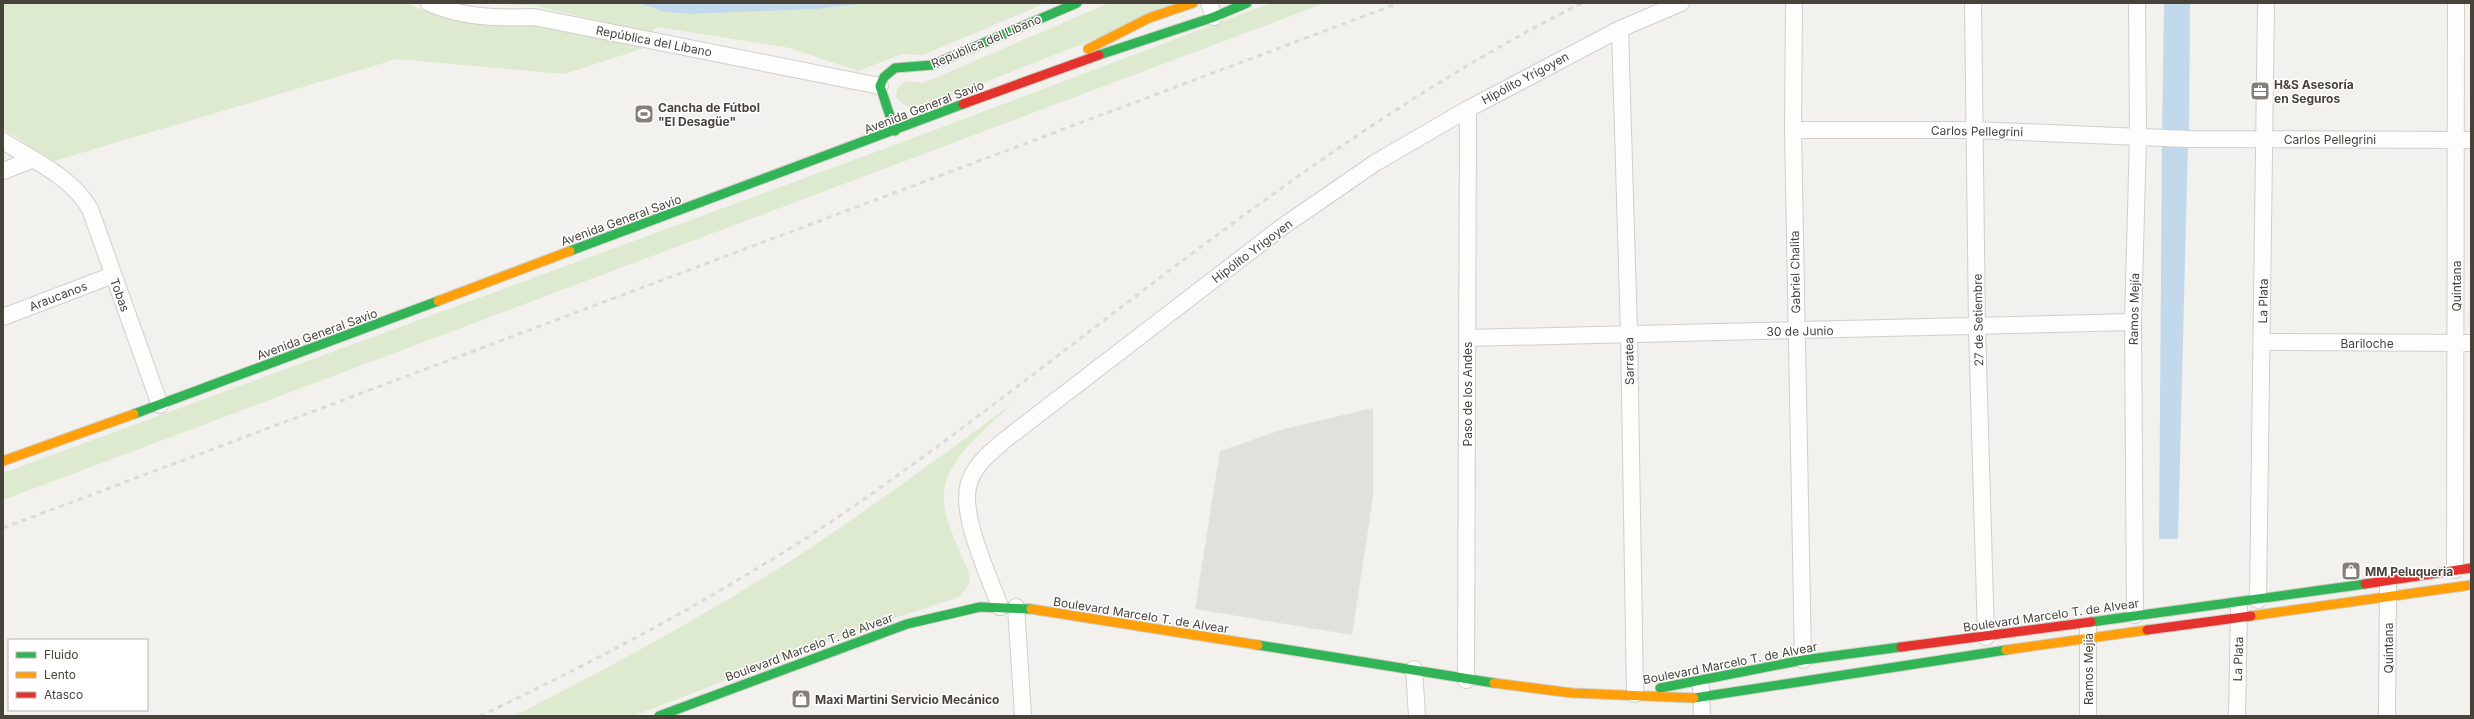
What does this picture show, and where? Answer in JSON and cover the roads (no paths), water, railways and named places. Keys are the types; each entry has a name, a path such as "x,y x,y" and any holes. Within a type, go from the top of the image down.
{"main road":[{"name":"República del Líbano","path":"880,86 887,72 894,68 900,66 920,68 932,65 1077,3"},
{"path":"1032,78 1131,26 1193,3"},
{"name":"Avenida General Savio","path":"3,461 160,405 895,131 1211,10 1247,3"},
{"path":"880,86 895,131"},
{"name":"Boulevard Marcelo T. de Alvear","path":"1635,694 1701,679 1803,660 1986,637 2088,621 2258,600 2388,579 2471,568"},
{"name":"Boulevard Marcelo T. de Alvear","path":"659,716 907,624 954,612 1000,606 1016,607 1414,669 1466,680 1572,693 1635,694 1702,698 2088,637 2240,618 2471,585"}],"street":[{"name":"República del Líbano","path":"429,3 467,15 491,18 534,17 880,86"},
{"name":"Hipólito Yrigoyen","path":"1000,606 975,537 967,505 969,483 975,470 986,456 1006,439 1288,223 1375,163 1468,109 1620,29 1681,3"},
{"name":"Gabriel Chalita","path":"1794,3 1793,130 1803,660"},
{"name":"27 de Setiembre","path":"1973,3 1976,130 1977,327 1986,637"},
{"name":"Ramos Mejía","path":"2135,615 2134,322 2138,137 2137,3"},
{"name":"La Plata","path":"2258,600 2263,342 2266,3"},
{"name":"Quintana","path":"2455,570 2463,343 2463,140 2456,3"},
{"name":"Sarratea","path":"1620,29 1629,333 1635,694"},
{"name":"Paso de los Andes","path":"1466,680 1468,109"},
{"name":"Carlos Pellegrini","path":"1793,130 1976,130 2188,139 2463,140"},
{"name":"Tobas","path":"3,141 74,188 90,209 160,405"},
{"path":"3,171 32,160"},
{"name":"Araucanos","path":"3,317 113,275"},
{"name":"30 de Junio","path":"1467,338 1629,333 1977,327 2134,322"},
{"name":"Bariloche","path":"2263,342 2463,343"},
{"name":"Quintana","path":"2388,579 2388,716"},
{"name":"La Plata","path":"2237,716 2240,618 2239,602"},
{"path":"1016,607 1023,716"},
{"name":"Ramos Mejía","path":"2088,621 2088,716"},
{"path":"1414,669 1417,716"},
{"path":"1701,679 1702,716"}],"water":[{"path":"639,3 867,3 817,9 690,14 664,12"},
{"path":"2164,3 2190,3 2189,134 2162,134"},
{"path":"2162,143 2188,143 2178,539 2159,539"}],"railway":[{"path":"3,528 1399,3"},
{"path":"480,716 637,637 740,579 790,548 887,483 1141,292 1311,167 1399,108 1489,53 1582,3"}],"place":[{"name":"H&S Asesoría en Seguros","path":"2260,91"},
{"name":"Cancha de Fútbol \"El Desagüe\"","path":"644,114"},
{"name":"MM Peluqueria","path":"2351,571"},
{"name":"Maxi Martini Servicio Mecánico","path":"801,699"}]}
